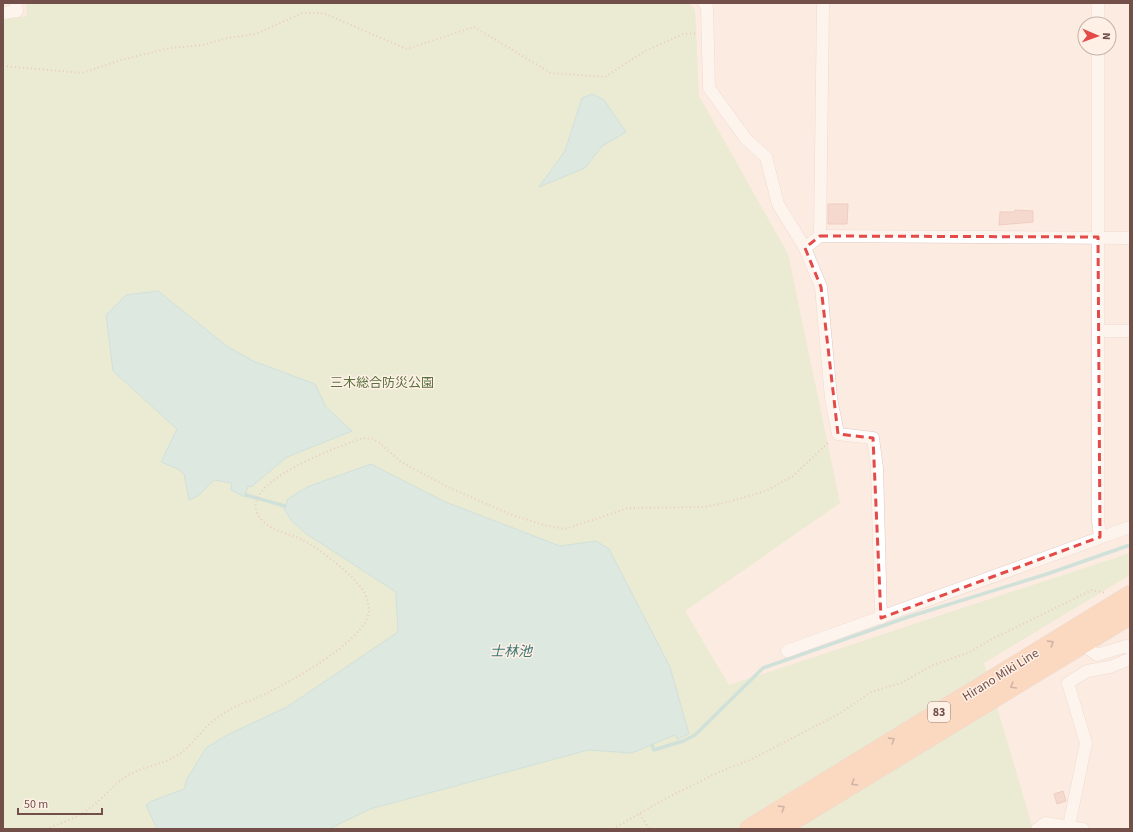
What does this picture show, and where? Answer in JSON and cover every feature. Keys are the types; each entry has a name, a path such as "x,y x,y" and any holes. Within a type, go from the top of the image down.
{"main road":[{"name":"Hirano Miki Line","path":"749,829 1130,595"},
{"name":"Hirano Miki Line","path":"779,829 1130,615"}],"street":[{"path":"3,13 17,11 16,3"},
{"path":"704,3 707,7 709,88 746,139 766,157 778,204 805,248 821,287 831,398 838,434 873,438 877,468 881,618"},
{"path":"820,236 823,3"},
{"path":"1098,3 1098,16"},
{"path":"1098,56 1098,520 1100,537"},
{"path":"805,248 820,236 1130,238"},
{"path":"1098,331 1130,331"},
{"path":"786,651 1130,527"},
{"path":"1082,644 1097,655 1126,646 1130,649"},
{"path":"1069,826 1086,743 1068,683 1087,671 1110,667 1130,660"},
{"path":"1037,829 1045,823 1083,829"}],"path":[{"path":"3,66 82,73 121,60 170,48 203,45 227,38 256,34 302,13 323,13 407,49 474,27 551,73 606,77 645,51 683,34 708,32"},
{"path":"46,829 86,811 116,784 130,774 180,754 208,724 218,717 282,685 320,662 340,648 364,625 369,611 366,597 362,589 312,546 299,538 276,530 262,521 256,510 256,500 258,496 282,474 298,464 356,441 368,438 380,443 401,462 448,487 509,514 544,525 565,529 628,508 705,507 766,491 793,476 838,434"},
{"path":"613,829 668,797 719,772 750,760 839,714 871,692 901,683 933,665 970,652 990,640 1092,590 1107,594 1112,605"},
{"path":"640,814 649,829"}],"highlighted area":[{"path":"820,236 1098,237 1100,537 881,618 873,438 838,434 821,287 805,248"}],"green space":[{"name":"三木総合防災公園","path":"26,3 689,3 695,10 699,96 788,254 840,503 685,611 729,685 1130,553 1130,575 984,663 1033,829 3,829 3,19 27,16"}],"water":[{"path":"592,94 604,100 626,132 602,146 585,168 539,187 565,151 582,98"},
{"path":"158,291 228,347 253,361 315,384 326,407 352,431 287,457 251,487 248,486 245,497 231,490 232,483 214,480 198,496 189,500 184,474 178,469 161,462 177,429 113,371 106,315 126,295"},
{"name":"士林池","path":"371,464 443,501 560,546 596,541 609,549 670,667 689,734 677,739 675,735 632,753 588,750 370,809 329,829 157,829 146,805 152,801 184,789 187,779 206,748 227,735 287,707 398,632 396,592 305,533 291,520 284,509 288,499 307,487"}],"building":[{"path":"828,204 848,204 847,224 828,224"},
{"path":"1015,210 1033,211 1033,222 999,225 1000,212 1014,212"},
{"path":"1063,791 1066,801 1057,804 1054,794"}],"waterway":[{"path":"246,495 285,506"},
{"path":"652,745 654,750 683,741 695,735 763,668 908,617 1047,574 1130,545"}]}
